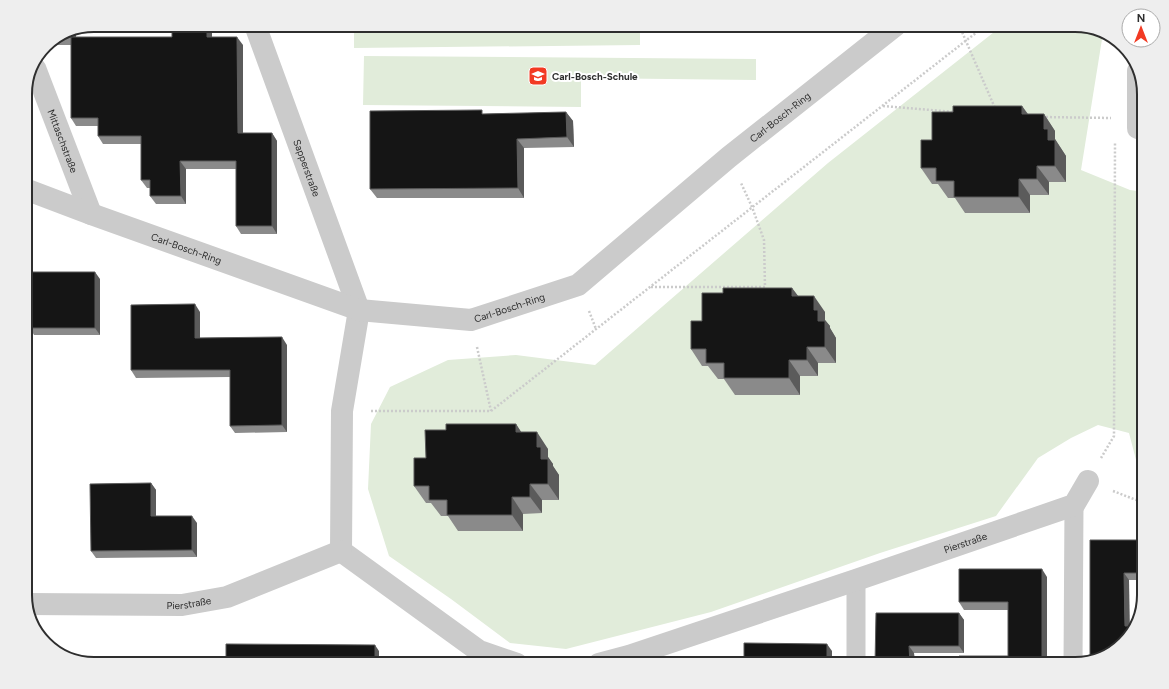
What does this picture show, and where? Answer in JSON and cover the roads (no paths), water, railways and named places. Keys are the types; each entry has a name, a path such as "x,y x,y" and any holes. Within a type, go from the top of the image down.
{"street":[{"name":"Sapperstraße","path":"258,32 359,310"},
{"name":"Carl-Bosch-Ring","path":"32,192 359,310 471,320 578,286 730,157 887,32"},
{"name":"Mittaschstraße","path":"36,72 91,214"},
{"path":"359,310 342,411 341,551 479,650 498,657"},
{"path":"1074,505 1088,481"},
{"name":"Pierstraße","path":"642,657 856,580 1074,505"},
{"name":"Pierstraße","path":"33,604 182,605 227,597 341,551"}],"lane":[{"path":"1073,657 1074,505"},
{"path":"856,580 856,657"}],"place":[{"name":"Carl-Bosch-Schule","path":"538,76"}]}
